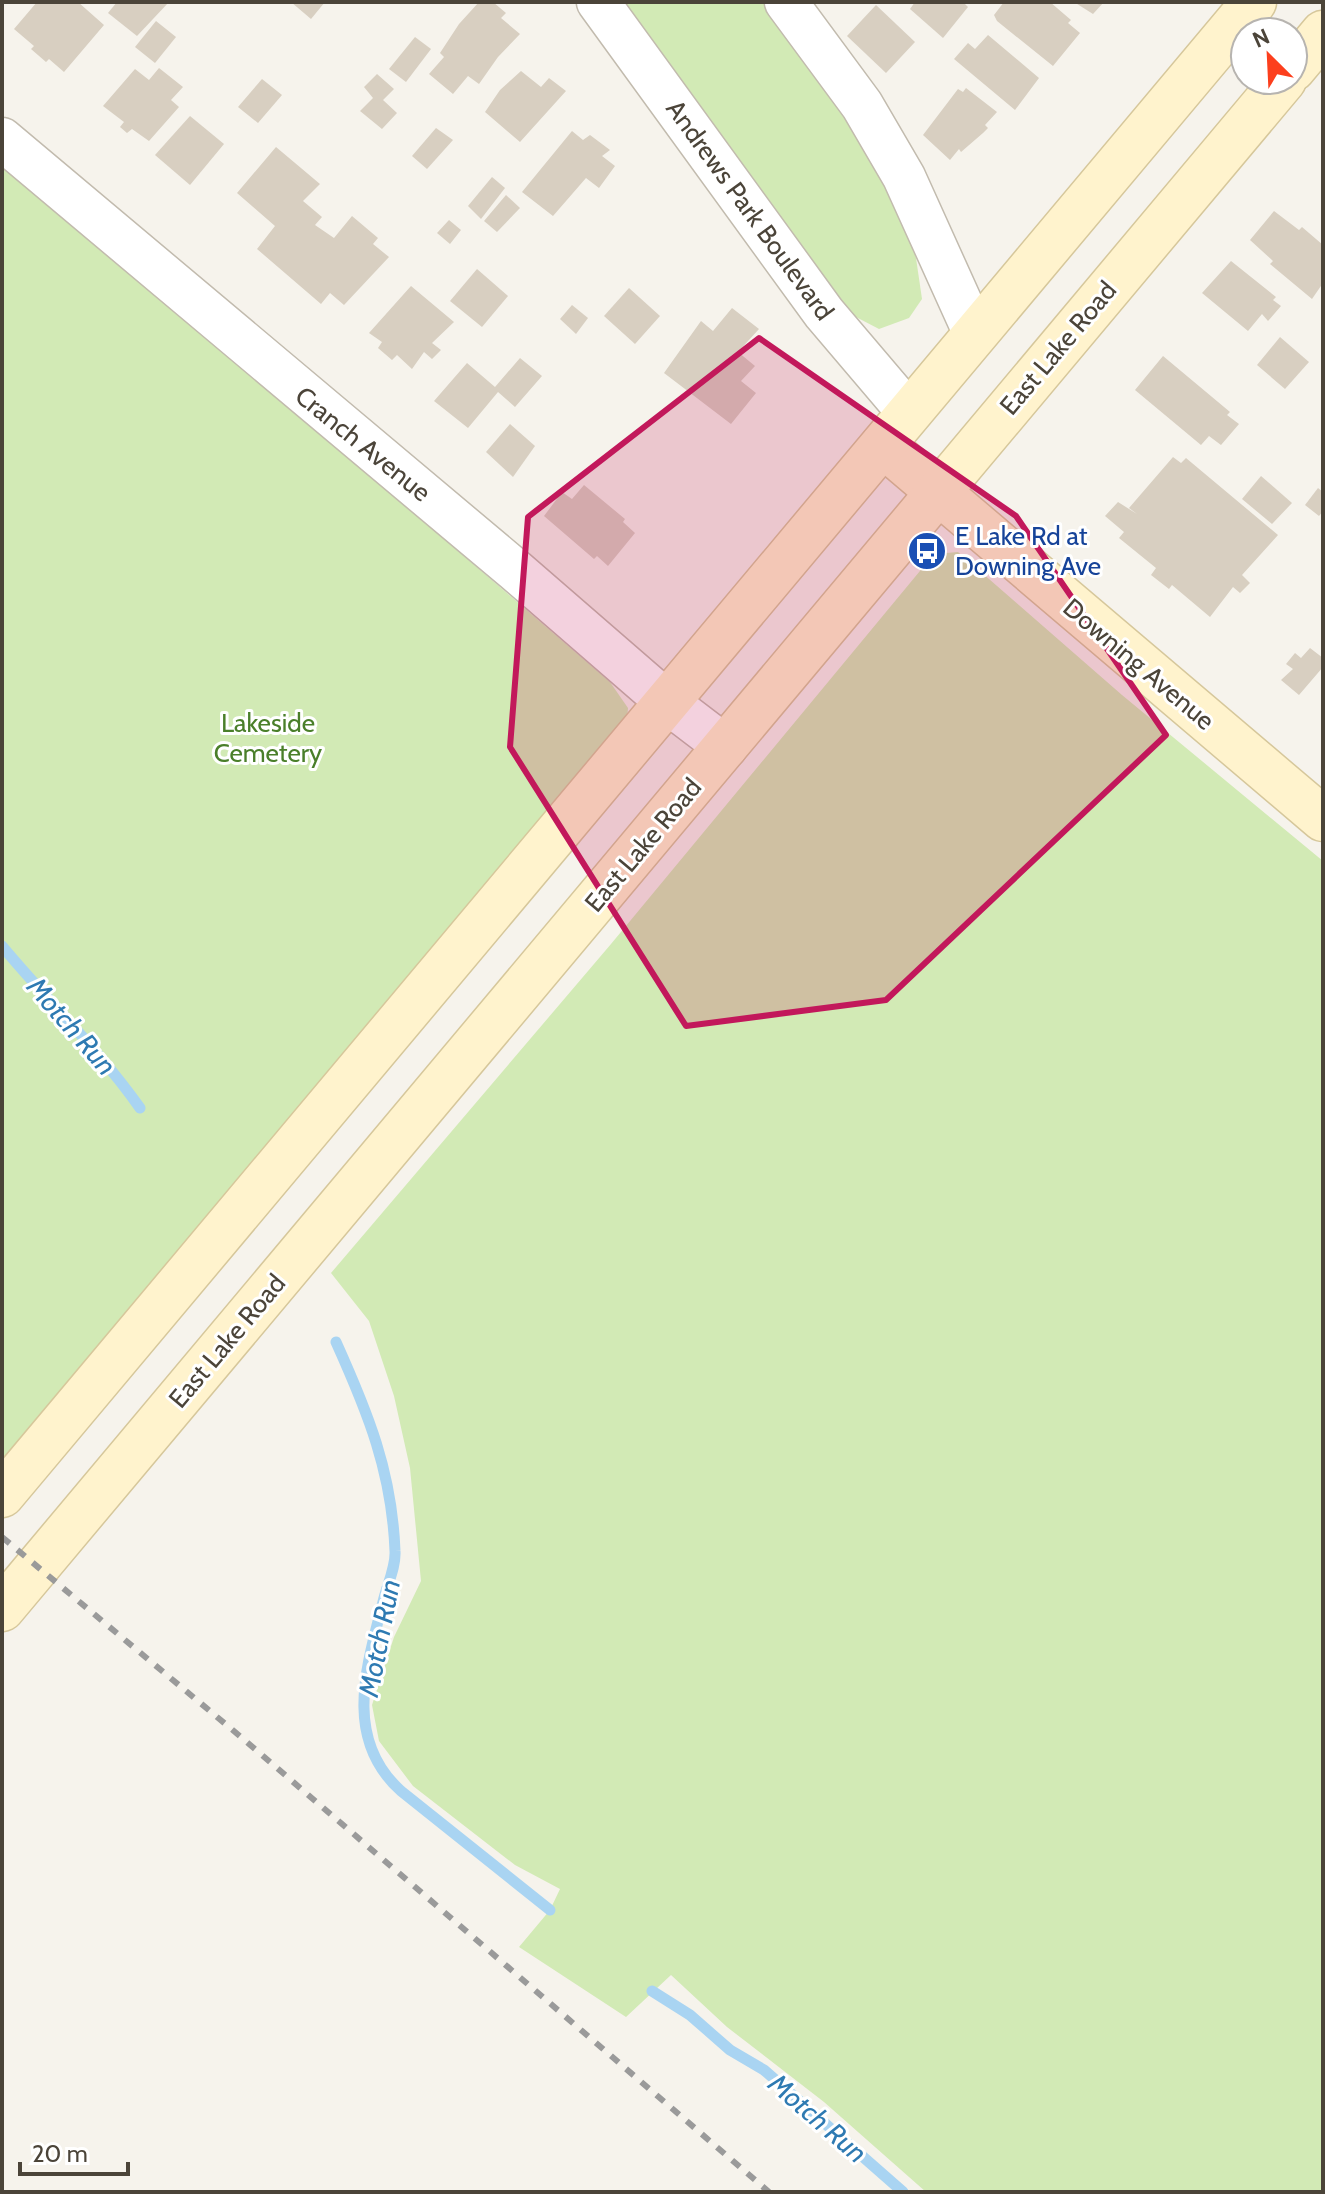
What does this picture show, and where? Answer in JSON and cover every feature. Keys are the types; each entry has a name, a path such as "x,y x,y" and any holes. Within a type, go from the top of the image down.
{"main road":[{"path":"2,1495 1254,2"},
{"path":"1309,50 1323,33"},
{"name":"East Lake Road","path":"2,1609 1271,96"},
{"name":"Downing Avenue","path":"896,429 937,492 1323,819"}],"street":[{"name":"Andrews Park Boulevard","path":"598,2 824,313 896,429"},
{"path":"786,2 862,105 904,177 975,334"},
{"name":"Cranch Avenue","path":"2,139 667,702 726,747"}],"highlighted area":[{"path":"759,338 1016,516 1166,735 886,1000 686,1026 510,747 528,517"}],"green space":[{"path":"618,2 770,2 892,174 916,258 922,299 909,318 879,329 856,317 827,287"},
{"name":"Lakeside Cemetery","path":"2,157 610,682 628,708 627,719 2,1464"},
{"path":"958,552 1122,695 1323,861 1323,2192 926,2192 824,2102 727,2027 671,1975 626,2017 519,1947 550,1910 560,1889 515,1865 413,1786 379,1741 372,1705 394,1637 421,1581 410,1468 394,1396 369,1321 331,1273 611,944 934,554"}],"building":[{"path":"37,2 78,2 104,25 64,72 49,59 46,62 31,49 34,46 14,29"},
{"path":"117,2 169,2 137,36 108,13"},
{"path":"291,2 325,2 311,19"},
{"path":"479,2 493,2 506,13 501,18 520,34 498,57 479,84 468,76 453,94 429,74 444,57 440,53 459,24"},
{"path":"915,2 963,2 968,7 943,38 910,9"},
{"path":"1004,2 1050,2 1071,20 1068,23 1080,33 1053,66 997,21 994,15"},
{"path":"1074,2 1104,2 1093,14"},
{"path":"876,5 915,42 886,73 847,36"},
{"path":"156,21 176,37 155,63 135,47"},
{"path":"988,35 1039,78 1015,110 954,59 968,43 975,49"},
{"path":"415,37 431,49 406,82 389,69"},
{"path":"159,68 183,87 171,100 179,107 149,141 132,129 127,133 120,127 124,122 103,106 135,69 149,80"},
{"path":"521,71 541,87 549,78 566,91 520,142 485,112 500,90"},
{"path":"377,74 394,89 383,100 397,113 382,129 360,111 373,98 364,87"},
{"path":"262,79 282,95 258,123 238,107"},
{"path":"966,88 997,112 985,125 988,128 961,152 959,149 950,160 923,135 958,89 963,92"},
{"path":"190,116 224,144 190,185 155,155"},
{"path":"436,128 453,140 427,169 412,156"},
{"path":"572,131 583,140 590,135 610,150 602,156 615,166 599,188 586,178 553,216 522,192"},
{"path":"276,147 320,184 303,201 322,217 315,225 334,238 352,216 378,238 373,244 389,257 344,305 330,293 321,304 257,249 275,226 237,193"},
{"path":"492,177 505,188 481,219 468,206"},
{"path":"506,195 520,208 497,232 484,221"},
{"path":"1274,211 1299,230 1302,227 1323,245 1323,283 1312,299 1270,264 1273,261 1250,240"},
{"path":"449,220 461,230 450,244 437,233"},
{"path":"1231,261 1276,297 1273,300 1281,306 1268,321 1262,314 1248,331 1202,293"},
{"path":"477,269 508,296 482,327 450,301"},
{"path":"411,286 454,322 432,343 441,350 432,359 424,352 412,369 397,355 392,360 378,348 382,342 369,333"},
{"path":"629,288 660,316 635,344 604,316"},
{"path":"572,305 588,318 576,334 560,319"},
{"path":"732,308 759,329 738,352 755,366 741,381 756,393 731,424 664,373 701,321 713,331"},
{"path":"1280,337 1309,362 1285,389 1257,365"},
{"path":"1163,356 1230,412 1227,415 1239,424 1221,445 1209,436 1201,445 1135,390"},
{"path":"520,358 542,376 515,407 498,392 468,428 434,401 467,363 495,387"},
{"path":"510,424 535,446 513,477 486,452"},
{"path":"1173,457 1181,463 1186,458 1278,535 1242,575 1250,583 1240,593 1233,587 1210,617 1172,585 1169,589 1151,575 1156,568 1119,538 1124,532 1105,516 1118,502 1137,514 1129,508"},
{"path":"1261,476 1292,503 1272,524 1242,499"},
{"path":"584,485 625,519 623,522 635,533 608,566 597,556 594,559 544,516 562,492 572,499"},
{"path":"1318,488 1323,492 1323,511 1319,516 1305,505"},
{"path":"1310,648 1323,658 1323,667 1299,695 1281,680 1293,669 1286,664 1295,653 1301,658"}],"waterway":[{"name":"Motch Run","path":"2,946 140,1108"},
{"name":"Motch Run","path":"336,1342 376,1444 393,1522 394,1563 366,1675 365,1724 371,1748 383,1770 401,1791 550,1910"},
{"name":"Motch Run","path":"652,1991 690,2015 730,2050 764,2070 903,2192"}],"railway":[{"path":"2,1537 241,1737 769,2192"}],"place":[{"name":"E Lake Rd at Downing Ave","path":"927,551"}]}
